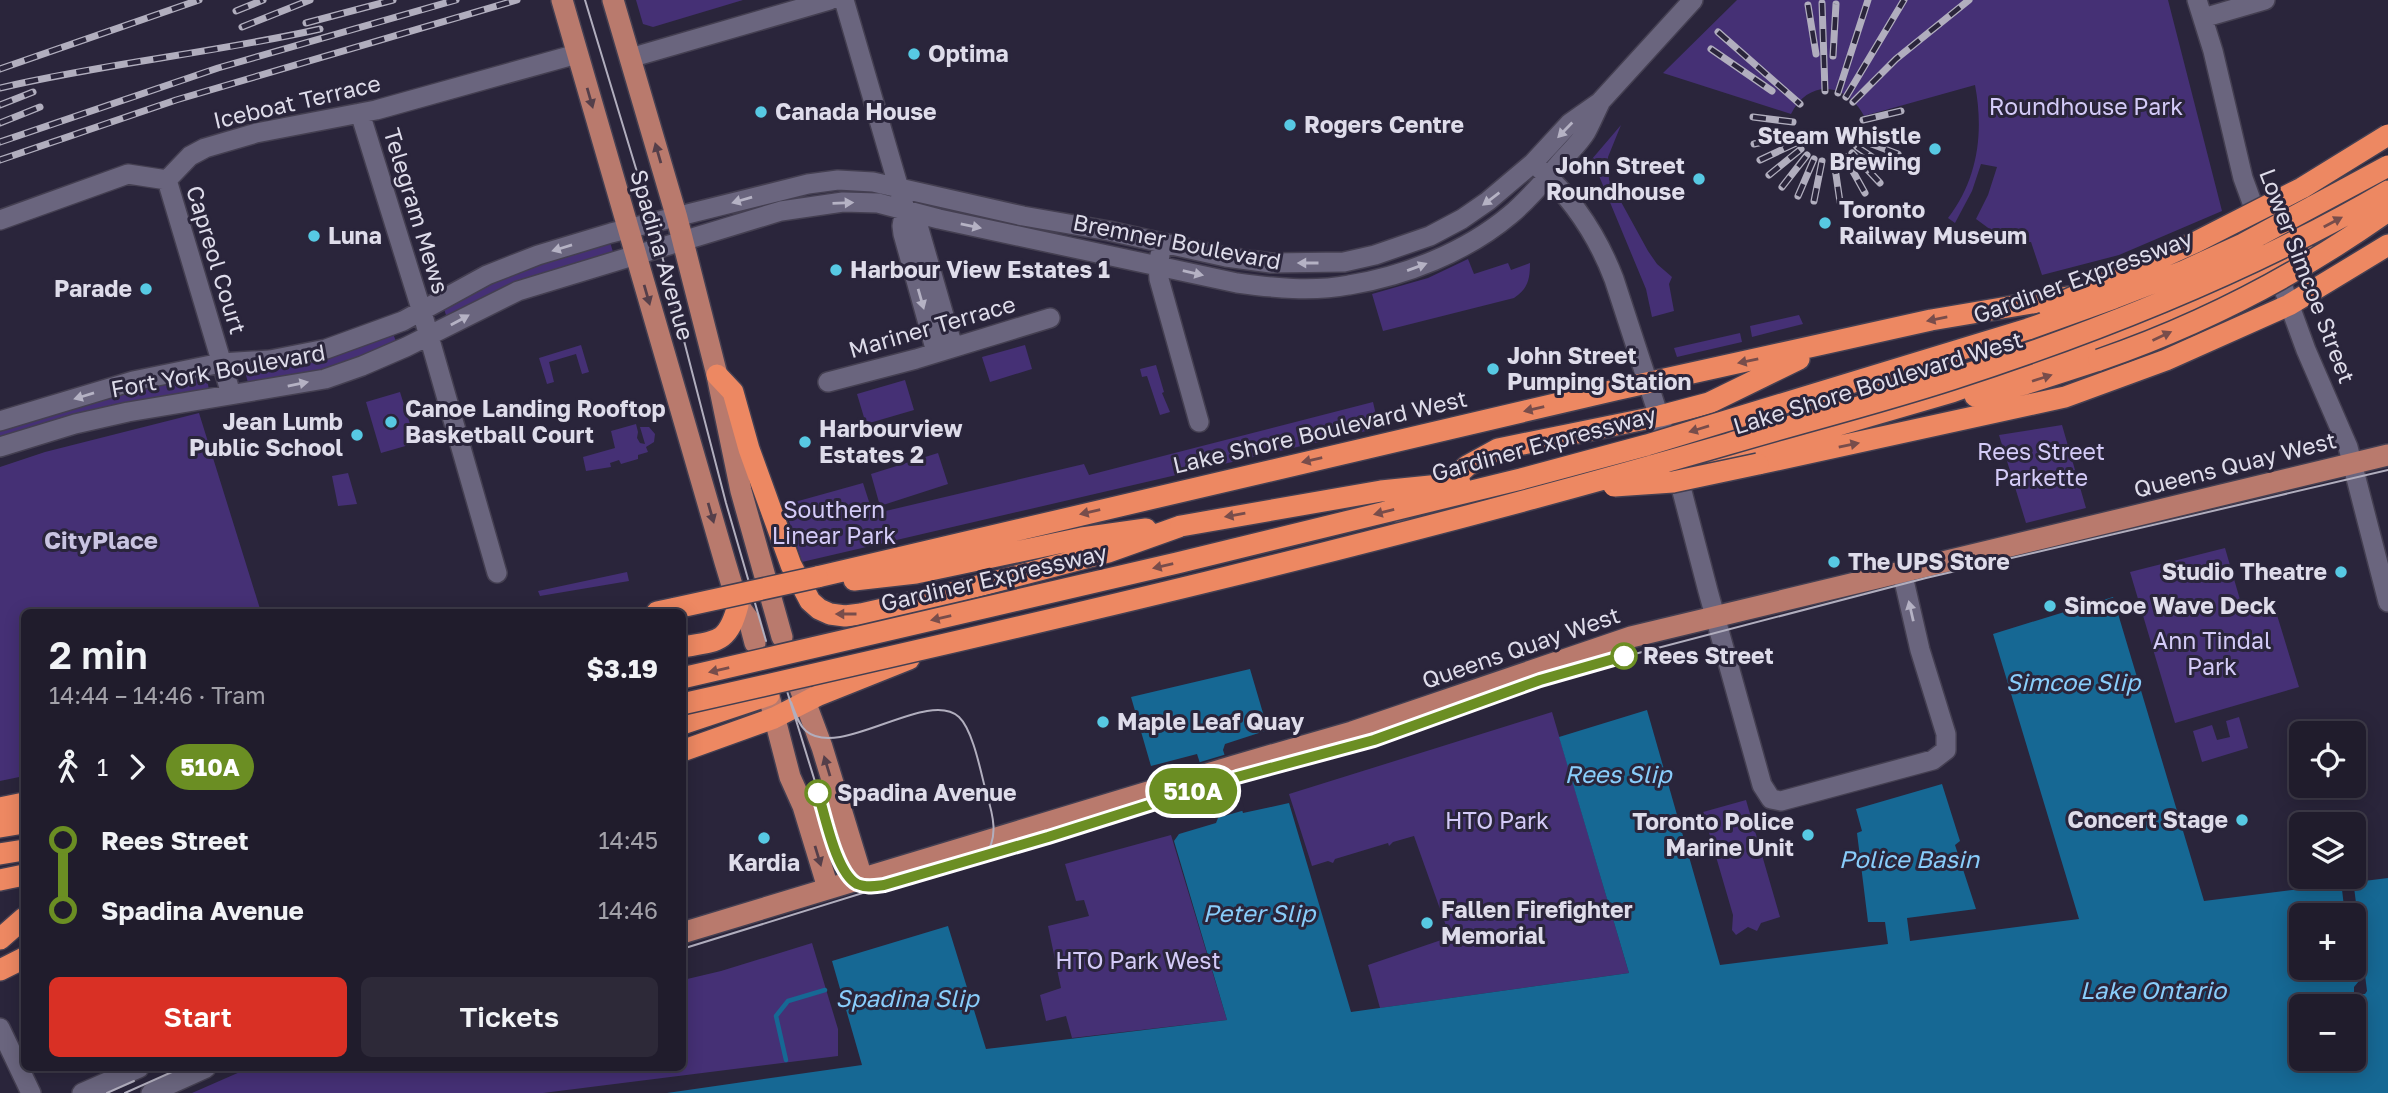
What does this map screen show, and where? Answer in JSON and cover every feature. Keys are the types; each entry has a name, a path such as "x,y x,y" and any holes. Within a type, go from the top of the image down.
{"highway":[{"path":"1951,351 2196,243 2302,188 2388,135"},
{"name":"Lake Shore Boulevard West","path":"671,609 817,578 1294,464 1931,320 2094,292 2261,229 2388,164"},
{"name":"Gardiner Expressway","path":"686,677 1177,563 1521,479 1647,445 2028,329 2184,271 2256,237 2388,164"},
{"name":"Gardiner Expressway","path":"686,703 1183,588 1577,488 1952,379 2134,313 2261,258 2388,191"},
{"path":"1739,455 2025,384 2145,344 2271,285 2388,211"},
{"name":"Lake Shore Boulevard West","path":"686,750 774,718 802,695 1006,620 1406,523 1553,503 1739,455 1952,392 2208,298 2276,268 2388,225"},
{"path":"1577,488 1673,482 2065,397 2166,360 2289,305 2388,245"},
{"path":"1406,523 1467,466 1497,449 1660,416 1709,403 1839,341"},
{"path":"717,375 733,392 749,449 791,565 810,601 819,609 845,616 861,614 1108,552 1181,526"},
{"path":"817,578 857,580 916,573 1082,538 1181,526 1381,491 1521,479"},
{"path":"686,646 718,639 726,634 733,625 738,605"},
{"path":"686,723 769,695"},
{"path":"0,808 21,804"},
{"path":"0,827 21,824"},
{"path":"0,854 21,850"},
{"path":"0,880 21,875"},
{"path":"0,920 21,904"},
{"path":"0,939 21,921"},
{"path":"0,970 21,960"}],"main road":[{"name":"Spadina Avenue","path":"562,0 738,605 749,620 755,643"},
{"name":"Spadina Avenue","path":"616,9 677,218 717,375 741,491 782,637"},
{"name":"Queens Quay West","path":"686,932 1352,732 1598,647 2388,455"},
{"path":"769,695 790,777 803,806 828,888"},
{"path":"802,695 822,747 862,878"}],"street":[{"path":"630,58 830,0"},
{"path":"845,0 905,209 903,234 945,350"},
{"name":"Bremner Boulevard","path":"627,230 766,193 808,184 857,180 1226,257 1271,263 1344,262 1410,244 1444,229 1488,201 1533,163 1570,123 1600,102 1693,0"},
{"path":"2200,9 2265,0"},
{"name":"Lower Simcoe Street","path":"2200,9 2242,175 2289,305 2353,463 2388,602"},
{"name":"Iceboat Terrace","path":"167,180 190,156 205,148 256,133 360,113 577,54"},
{"name":"Bremner Boulevard","path":"635,256 781,211 843,202 877,203 1237,284 1279,288 1348,286 1383,278 1444,256 1509,216 1585,134 1600,102"},
{"name":"Telegram Mews","path":"360,113 426,324 497,573"},
{"path":"1533,163 1548,176 1602,249 1677,472 1762,785 1768,797 1781,801 1933,760 1946,750 1946,734 1920,650 1902,572"},
{"path":"0,220 128,174 167,180"},
{"name":"Capreol Court","path":"167,180 231,394"},
{"name":"Fort York Boulevard","path":"0,447 115,415 325,379 362,366 426,324 487,275 515,263 627,230"},
{"path":"1163,244 1158,265 1159,279 1199,422"},
{"name":"Fort York Boulevard","path":"0,421 133,381 222,363 270,360 426,324 518,291 635,256"},
{"name":"Mariner Terrace","path":"828,382 1050,318"},
{"path":"0,1028 31,1093"},
{"path":"82,1093 132,1071"},
{"path":"151,1093 199,1071"}],"green space":[{"path":"636,0 743,0 653,27 643,24"},
{"name":"Roundhouse Park","path":"1737,0 2168,0 2222,211 2119,255 2042,275 2031,242 2010,244 1976,219 1988,195 1997,167 1981,164 1972,191 1955,223 1948,218 1966,187 1976,154 1979,120 1975,85 1864,116 1857,105 1838,91 1818,90 1799,102 1791,114 1663,73"},
{"path":"1621,125 1608,157 1609,180 1648,251 1657,264 1672,277 1669,284 1674,311 1652,317 1646,289 1592,159"},
{"path":"609,239 613,252 447,318 444,309 480,283"},
{"path":"1468,259 1474,274 1508,263 1511,270 1530,263 1527,283 1514,298 1383,331 1372,294 1428,278"},
{"path":"1799,315 1803,324 1752,337 1750,326"},
{"path":"392,331 397,344 356,363 249,387 245,371"},
{"path":"1740,333 1742,342 1677,357 1674,348"},
{"path":"581,345 589,372 582,374 576,354 549,362 554,382 547,384 539,358"},
{"path":"1025,345 1032,369 990,382 982,357"},
{"path":"1156,365 1164,392 1162,393 1170,412 1160,415 1147,376 1142,377 1140,369"},
{"path":"205,372 209,389 0,443 0,426"},
{"path":"905,380 914,410 866,424 857,394"},
{"name":"Canoe Landing Rooftop Basketball Court","path":"400,392 416,443 381,453 366,402"},
{"name":"Southern Linear Park","path":"1373,402 1379,428 802,562 784,505 863,483 873,514 1084,464 1089,475"},
{"path":"199,413 260,609 21,609 21,777 0,781 0,467 45,452"},
{"path":"636,424 640,443 645,444 640,427 649,427 655,434 654,442 646,447 648,452 638,455 638,459 621,464 619,460 610,463 611,467 586,471 583,457 615,448 611,431"},
{"name":"Rees Street Parkette","path":"2062,425 2086,508 2026,523 1999,435"},
{"path":"938,453 948,484 880,506 871,474"},
{"path":"348,473 357,504 338,506 332,476"},
{"name":"Ann Tindal Park","path":"2225,548 2243,610 2273,602 2299,687 2175,723 2130,572"},
{"path":"627,572 629,581 540,596 538,591"},
{"name":"HTO Park","path":"1552,712 1629,973 1380,1008 1368,965 1450,937 1414,836 1393,842 1389,846 1388,843 1335,859 1333,863 1328,861 1312,866 1289,794"},
{"path":"2239,717 2248,748 2202,762 2193,731 2212,725 2217,740 2230,737 2226,721"},
{"path":"1746,800 1780,917 1761,923 1757,931 1748,927 1736,935 1732,930 1733,915 1703,812"},
{"name":"HTO Park West","path":"1171,835 1227,1020 1072,1038 1066,1016 1046,1021 1040,995 1061,988 1048,926 1089,916 1084,900 1076,901 1065,864"},
{"path":"812,943 838,1029 838,1056 543,1093 192,1093 242,1071 686,1071 686,979"}],"water":[{"name":"Lake Ontario","path":"2113,597 2204,901 2300,889 2366,889 2366,881 2388,878 2388,1093 667,1093 862,1065 832,961 948,926 986,1049 1227,1020 1174,841 1179,834 1216,823 1218,818 1197,754 1151,766 1131,697 1250,669 1268,730 1225,744 1223,750 1243,813 1289,803 1351,1012 1629,973 1559,737 1647,710 1720,965 1888,944 1885,922 1868,922 1857,833 1862,831 1856,809 1942,784 1960,841 1955,845 1976,909 1907,918 1910,941 2079,919 1993,634"}],"pier":[{"path":"1227,754 1245,810 1214,819 1197,763"},
{"path":"2342,889 2354,889 2356,903 2344,903"},
{"path":"2366,980 2365,994 2354,993 2354,987 2359,981"}],"waterway":[{"name":"Spadina Slip","path":"786,1060 776,1016 788,1001 825,990"}],"tram line":[{"path":"585,0 660,248 726,503 766,641"},
{"path":"686,948 1237,777 1374,740 1540,680 1581,668 1926,578 2388,470"},
{"name":"510A","path":"818,793 842,869 859,885 874,887 896,883 1048,837 1237,777 1374,740 1540,680 1624,656"},
{"path":"787,691 842,869 856,883 875,886"},
{"path":"791,702 803,728 821,738 861,732 927,711 945,710 959,717 972,741 993,818 992,843 983,858"},
{"path":"125,1093 174,1071"},
{"path":"107,1093 134,1081"}],"railway":[{"path":"0,69 199,0"},
{"path":"236,11 263,0"},
{"path":"242,27 310,0"},
{"path":"306,23 393,0"},
{"path":"0,142 218,68 456,0"},
{"path":"0,160 176,100 517,0"},
{"path":"1838,93 1868,0"},
{"path":"1846,97 1904,0"},
{"path":"1853,102 1896,59 1969,0"},
{"path":"1822,3 1825,91"},
{"path":"1833,56 1836,4"},
{"path":"1808,5 1816,54"},
{"path":"0,88 320,29"},
{"path":"1718,32 1800,104"},
{"path":"1711,49 1772,91"},
{"path":"0,105 33,92"},
{"path":"0,123 40,107"},
{"path":"1863,120 1901,111"},
{"path":"1753,117 1793,122"},
{"path":"1863,132 1902,138"},
{"path":"1754,144 1794,135"},
{"path":"1861,140 1898,154"},
{"path":"1760,160 1796,143"},
{"path":"1857,147 1890,169"},
{"path":"1769,175 1801,149"},
{"path":"1852,153 1880,183"},
{"path":"1782,187 1807,155"},
{"path":"1845,157 1865,193"},
{"path":"1798,196 1814,159"},
{"path":"1814,201 1822,161"},
{"path":"1834,161 1840,202"}],"place":[{"name":"Optima","path":"914,54"},
{"name":"Canada House","path":"761,112"},
{"name":"Rogers Centre","path":"1290,125"},
{"name":"Steam Whistle Brewing","path":"1935,149"},
{"name":"John Street Roundhouse","path":"1699,179"},
{"name":"Toronto Railway Museum","path":"1825,223"},
{"name":"Luna","path":"314,236"},
{"name":"Harbour View Estates 1","path":"836,270"},
{"name":"Parade","path":"146,289"},
{"name":"John Street Pumping Station","path":"1493,369"},
{"name":"Canoe Landing Rooftop Basketball Court","path":"391,422"},
{"name":"Jean Lumb Public School","path":"357,435"},
{"name":"Harbourview Estates 2","path":"805,442"},
{"name":"The UPS Store","path":"1834,562"},
{"name":"Studio Theatre","path":"2341,572"},
{"name":"Simcoe Wave Deck","path":"2050,606"},
{"name":"Rees Street","path":"1624,656"},
{"name":"Maple Leaf Quay","path":"1103,722"},
{"name":"Spadina Avenue","path":"818,793"},
{"name":"Concert Stage","path":"2242,820"},
{"name":"Toronto Police Marine Unit","path":"1808,835"},
{"name":"Kardia","path":"764,838"},
{"name":"Fallen Firefighter Memorial","path":"1427,923"}],"district":[{"name":"CityPlace","path":"101,541"}],"water label":[{"name":"Simcoe Slip","path":"2073,683"},
{"name":"Rees Slip","path":"1618,775"},
{"name":"Police Basin","path":"1909,860"},
{"name":"Peter Slip","path":"1259,914"}]}
